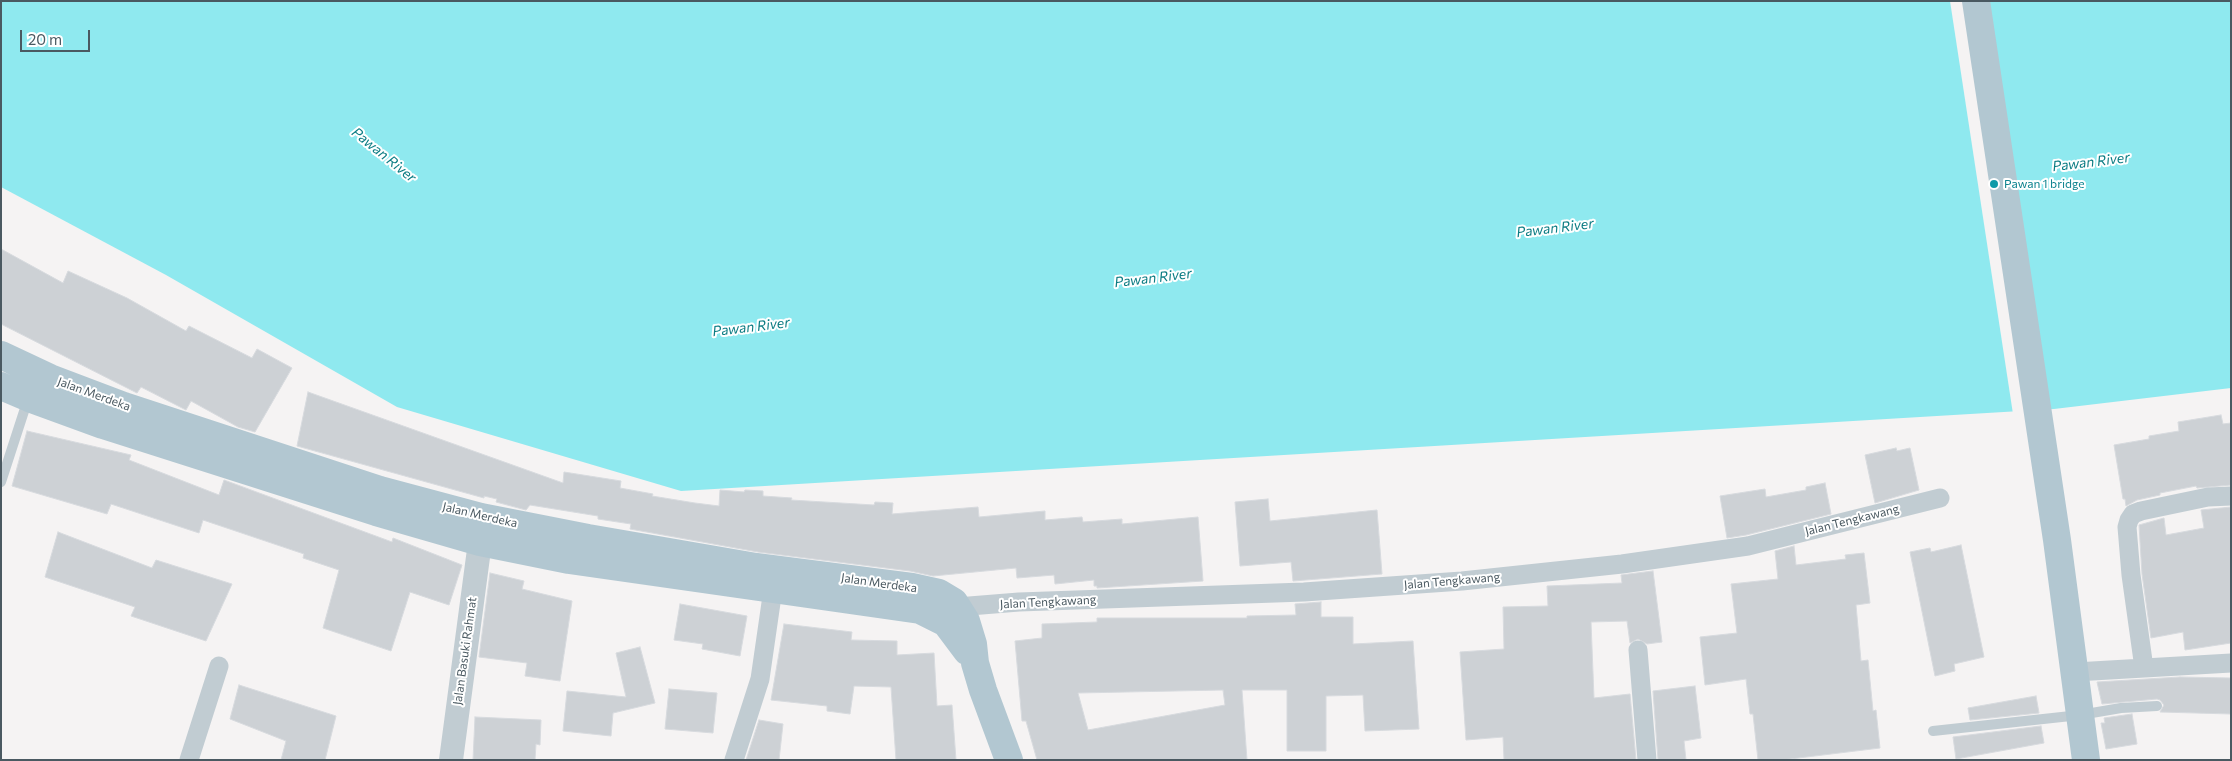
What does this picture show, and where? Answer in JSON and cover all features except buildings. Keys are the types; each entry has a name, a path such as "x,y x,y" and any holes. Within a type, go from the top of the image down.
{"main road":[{"path":"1976,1 2057,540 2086,760"},
{"name":"Jalan Merdeka","path":"1,354 50,378 230,453 480,542 569,560 920,610 937,617 959,619"},
{"name":"Jalan Merdeka","path":"1,386 29,398 230,453 480,517 588,538 756,566 928,590 947,597 959,619"},
{"path":"959,619 1009,760"}],"street":[{"path":"2144,668 2131,575 2127,526 2129,520 2133,514 2141,511 2208,497 2231,496"},
{"name":"Jalan Tengkawang","path":"959,619 1019,602 1304,592 1462,581 1622,564 1748,546 1940,498"},
{"name":"Jalan Basuki Rahmat","path":"451,760 480,542"},
{"path":"734,760 760,679 774,590"},
{"path":"1638,650 1647,760"},
{"path":"2075,672 2231,663"},
{"path":"189,760 219,666"}],"lane":[{"path":"1,482 29,398"},
{"path":"1933,731 2080,715 2121,708 2157,706"}],"water":[{"name":"Pawan River","path":"1,1 2231,1 2231,388 2054,409 681,491 397,407 166,275 1,187"}],"pier":[{"path":"1950,1 1985,1 2048,412 2013,414"}],"place":[{"name":"Pawan 1 bridge","path":"1994,184"}]}
